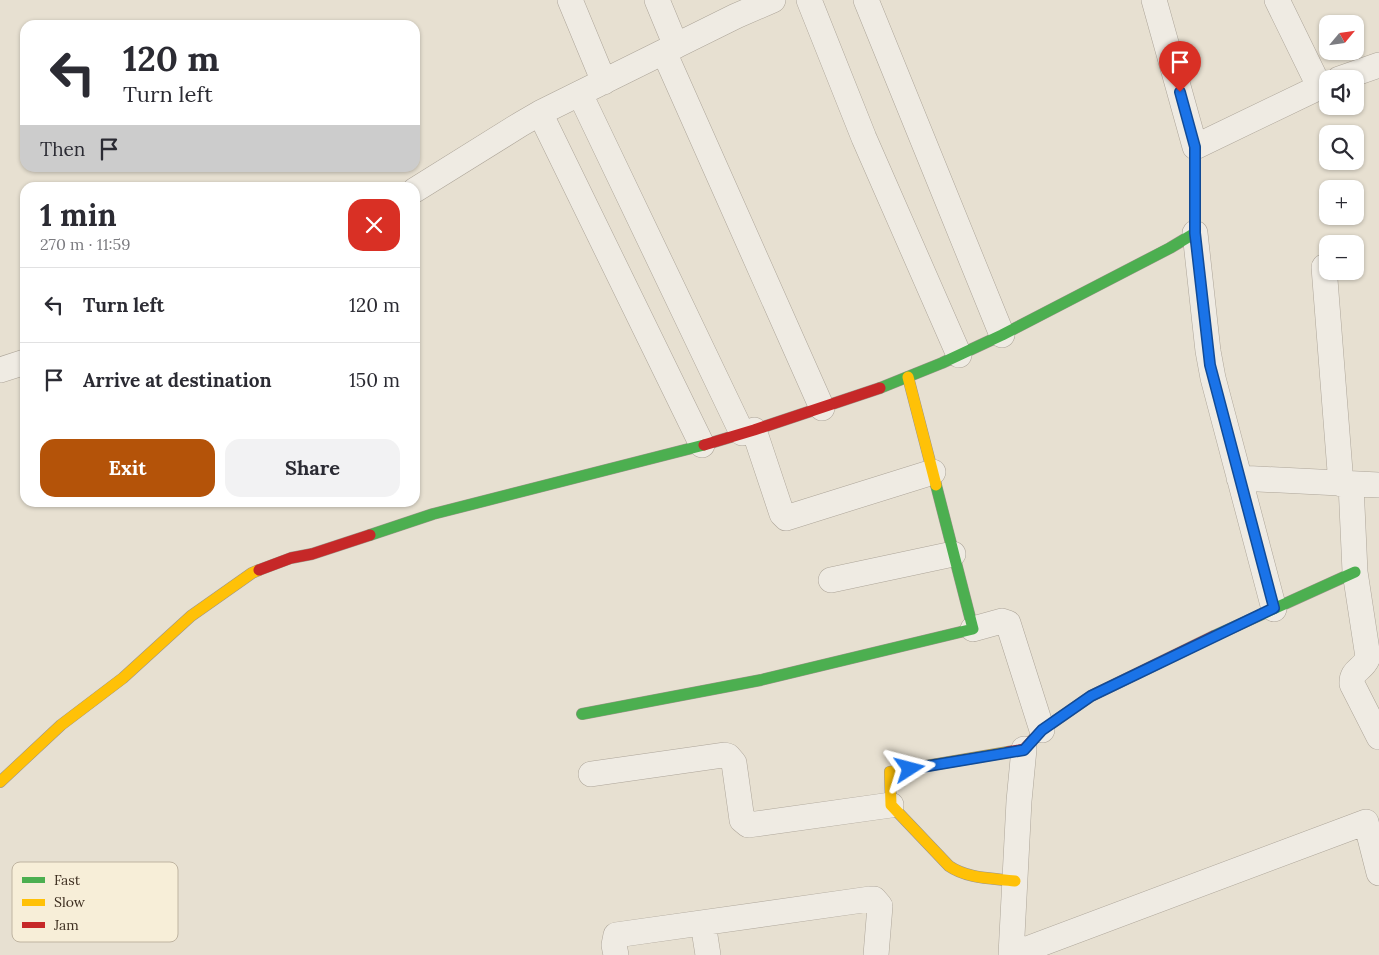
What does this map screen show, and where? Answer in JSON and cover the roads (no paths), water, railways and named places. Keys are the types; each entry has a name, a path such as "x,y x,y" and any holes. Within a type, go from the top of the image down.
{"street":[{"path":"570,0 604,82"},
{"path":"657,0 670,49 822,408"},
{"path":"420,187 540,113 773,0"},
{"path":"809,0 864,138 959,355"},
{"path":"866,0 1002,335"},
{"path":"1154,0 1195,147 1195,233 1208,351 1213,378 1274,608"},
{"path":"1277,0 1321,70"},
{"path":"1364,71 1379,66"},
{"path":"1195,147 1319,86"},
{"path":"580,94 748,432 782,514 786,518 934,472"},
{"path":"540,113 702,445"},
{"path":"0,782 60,724 123,678 191,616 252,573 291,558 312,554 432,514 748,432 908,377 1002,335 1195,233"},
{"path":"1325,280 1355,572 1371,630 1368,656 1363,666 1354,673 1352,684 1379,737"},
{"path":"0,370 20,364"},
{"path":"908,377 974,629"},
{"path":"1239,478 1379,484"},
{"path":"831,580 953,554"},
{"path":"1355,572 1274,608 1091,696 1042,730 1024,750 1019,801 1011,955 1372,820 1379,873"},
{"path":"582,714 761,680 1002,621 1008,623 1042,730"},
{"path":"1015,881 970,876 950,866 891,805 889,774 890,772 1024,750"},
{"path":"591,774 724,755 728,756 734,763 742,820 748,825 891,805"},
{"path":"616,955 614,945 616,935 874,899 880,906 876,955"},
{"path":"703,923 708,955"}]}
